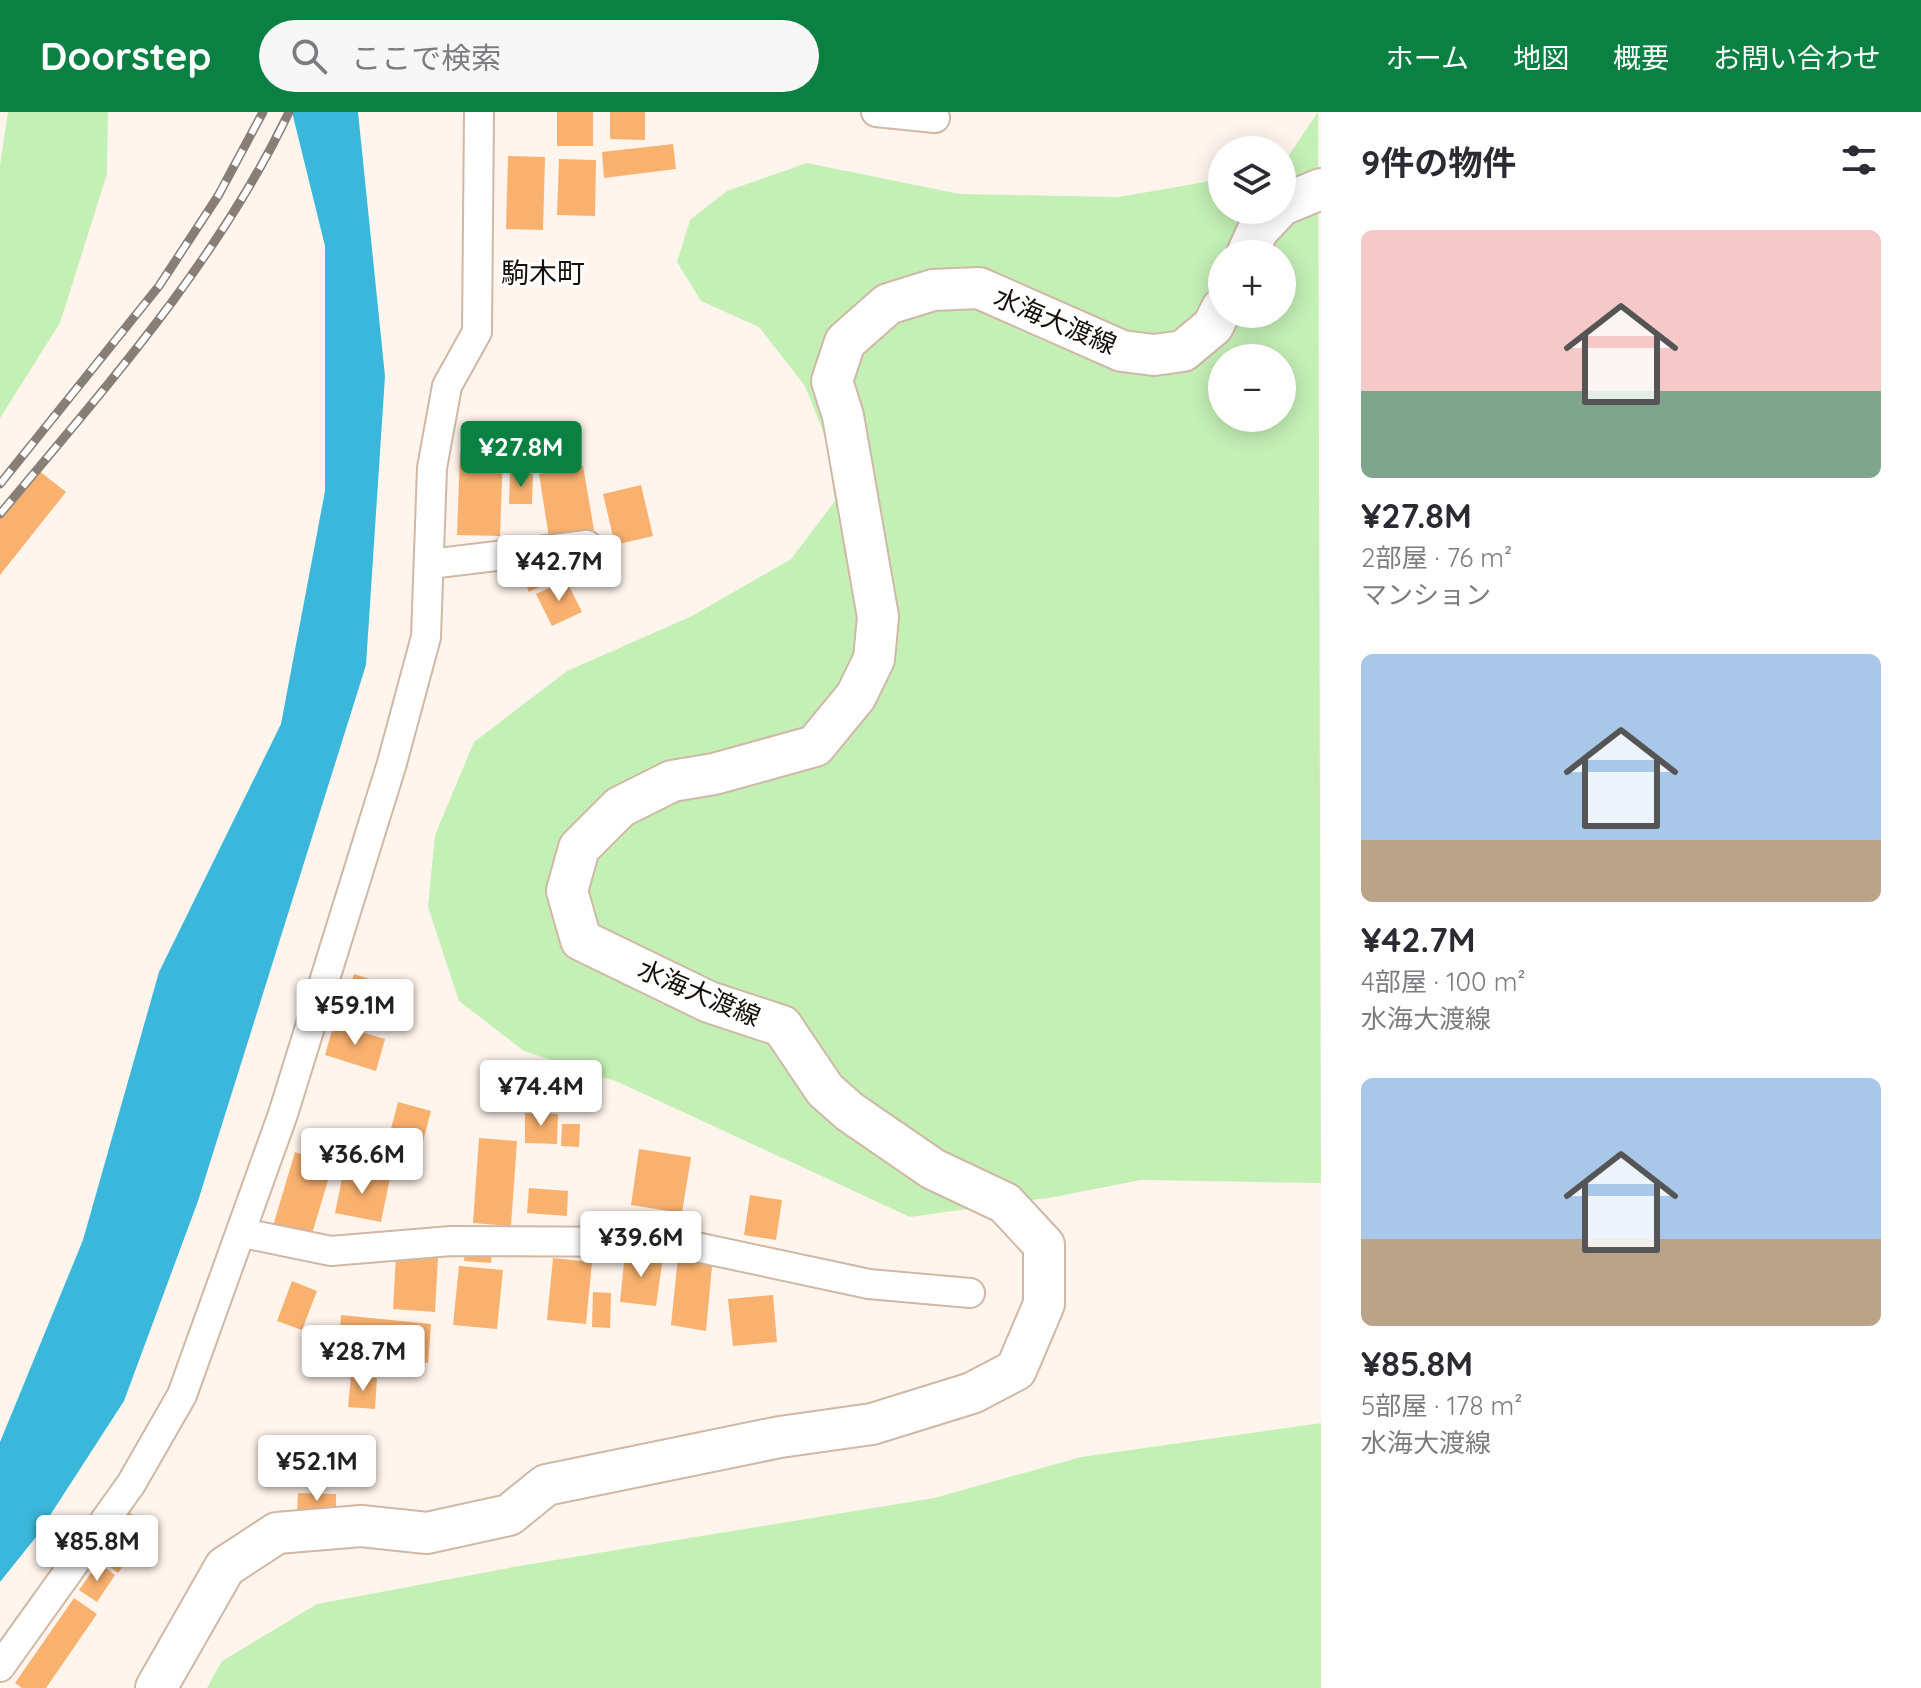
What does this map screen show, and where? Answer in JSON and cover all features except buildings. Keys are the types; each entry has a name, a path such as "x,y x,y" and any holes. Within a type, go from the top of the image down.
{"main road":[{"path":"1296,199 1321,189"},
{"name":"水海大渡線","path":"156,1688 225,1567 277,1533 361,1526 427,1533 455,1527 509,1515 546,1485 780,1437 872,1424 972,1393 1016,1370 1044,1304 1044,1245 1005,1203 933,1169 850,1112 825,1090 782,1026 709,1002 581,940 567,891 579,848 620,807 672,781 714,774 815,746 856,696 874,659 878,617 843,416 832,381 845,342 888,304 933,290 979,288 1122,351 1154,355 1183,351 1211,328"}],"street":[{"path":"0,1667 131,1484 182,1395 243,1233 392,763 426,637 432,468 447,386 477,332 479,112"},
{"path":"876,112 935,118"},
{"path":"430,564 587,545"},
{"path":"243,1233 331,1251 451,1241 673,1242 869,1284 970,1293"}],"green space":[{"path":"8,112 108,112 107,174 60,323 0,418 0,165"},
{"path":"1318,112 1321,1183 1141,1180 1054,1197 910,1217 618,1082 524,1051 459,1001 428,907 435,835 474,742 567,671 692,616 791,559 835,501 826,439 805,386 759,327 701,301 677,262 690,220 727,191 807,163 960,194 1119,197 1208,181 1208,224 1296,224 1296,145"},
{"path":"1321,1423 1321,1688 207,1688 222,1661 317,1604 519,1566 934,1498 1081,1457"}],"water":[{"path":"292,112 358,112 385,376 366,665 198,1201 124,1401 36,1537 0,1582 0,1442 83,1240 159,972 281,724 325,491 325,246"}],"railway":[{"path":"0,484 159,286 218,196 263,112"},
{"path":"0,514 119,371 194,271 261,167 289,112"}],"district":[{"name":"駒木町","path":"543,273"}]}
